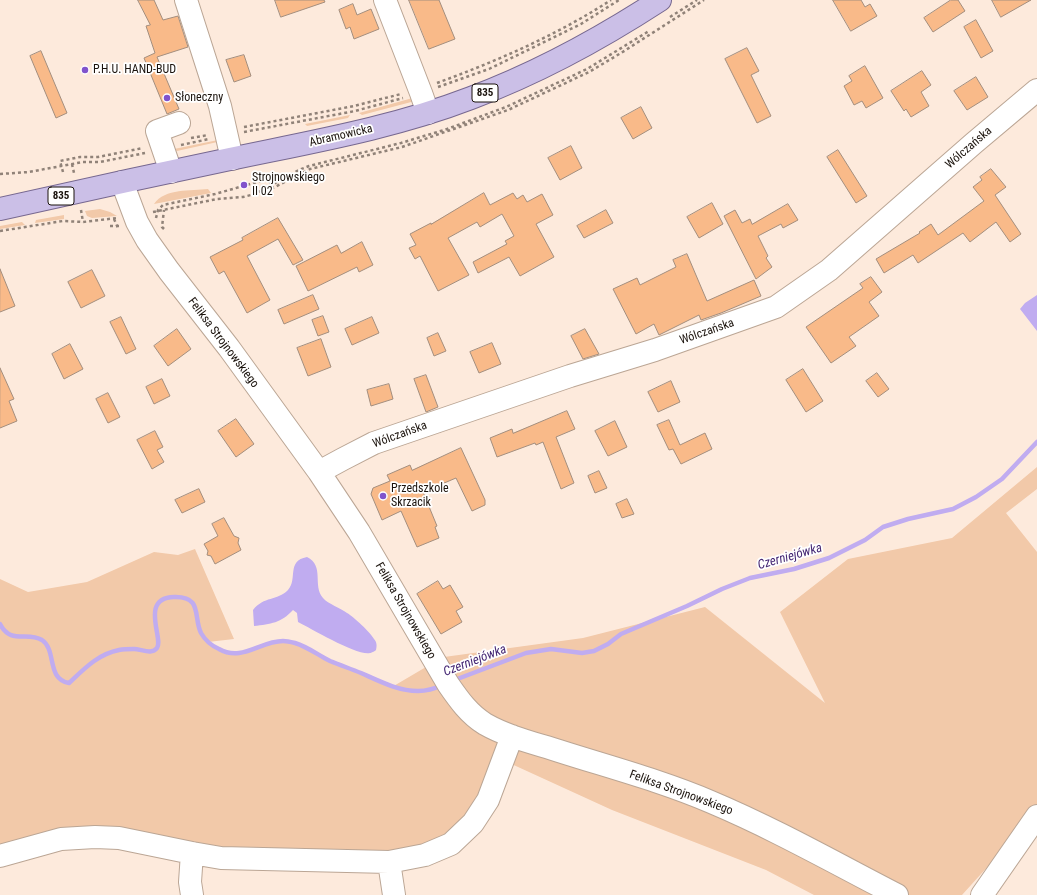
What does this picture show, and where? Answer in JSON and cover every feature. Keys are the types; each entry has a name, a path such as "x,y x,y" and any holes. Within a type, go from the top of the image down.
{"main road":[{"name":"Abramowicka","path":"0,209 358,132 423,98 489,91 545,67 603,36 660,0"}],"street":[{"path":"186,0 220,106 232,159"},
{"path":"385,0 423,98"},
{"name":"Wólczańska","path":"319,472 374,443 570,376 655,350 776,307 829,270 1037,90"},
{"path":"171,172 157,131 184,131"},
{"name":"Feliksa Strojnowskiego","path":"122,182 137,222 147,240 169,271 229,348 319,472 359,532 437,667 464,707 477,718 512,736 638,776 711,802 756,821 897,895"},
{"path":"0,856 61,839 83,837 118,838 221,858 277,858 389,862 418,857 434,852 451,844 473,823 488,800 512,736"},
{"path":"982,895 1037,816"},
{"path":"192,853 190,882 192,895"},
{"path":"389,862 394,895"}],"path":[{"path":"0,174 29,172 83,162 100,162 162,147 354,106 423,98 534,42 611,0"},
{"path":"184,131 226,133 423,98 490,69 580,24 620,0"},
{"path":"63,172 60,161 80,157 98,157 162,147"},
{"path":"0,231 64,221 83,222"}],"shaded area":[{"path":"416,97 415,101 362,115 359,113"},
{"path":"350,115 348,118 307,126 305,124"},
{"path":"223,139 222,141 177,151 174,149"},
{"path":"208,189 211,193 154,204 165,195 171,193 186,190"},
{"path":"100,209 117,216 92,218 87,216 85,211"},
{"path":"64,215 64,219 35,223 36,220"},
{"path":"22,222 25,225 0,229 0,226"},
{"path":"1037,295 1037,331 1020,309 1025,303"},
{"path":"1037,467 1037,489 1006,513 1037,552 1037,812 962,895 814,895 766,870 612,810 494,756 484,786 467,815 445,836 428,844 400,852 223,850 185,843 0,847 0,579 28,592 87,582 154,552 178,555 195,549 234,639 208,642 217,648 225,652 240,653 282,641 295,643 330,661 392,687 426,667 466,691 444,657 583,638 705,607 825,703 780,612 848,559 952,538"},
{"path":"307,557 316,565 318,587 323,598 358,621 376,641 376,650 371,653 364,653 334,641 298,622 297,613 293,610 280,620 254,626 253,610 266,600 279,596 288,590 291,586 294,566 301,559"}],"building":[{"path":"138,0 154,0 163,20 178,16 188,47 157,57 179,109 167,114 144,58 155,53 146,26 150,25"},
{"path":"275,0 324,0 325,2 281,17"},
{"path":"409,0 439,0 455,39 429,49"},
{"path":"833,0 861,0 865,7 870,4 877,16 851,31"},
{"path":"951,0 958,0 965,11 933,32 924,18"},
{"path":"992,0 1031,0 1001,17"},
{"path":"353,4 357,15 371,9 379,29 354,39 350,27 346,29 339,10"},
{"path":"976,20 993,51 981,58 964,27"},
{"path":"747,48 759,71 751,75 771,116 757,123 725,59"},
{"path":"41,51 67,113 56,118 30,56"},
{"path":"244,55 251,76 234,82 226,60"},
{"path":"865,66 883,98 866,108 862,101 854,105 844,86 852,81 849,76"},
{"path":"922,71 931,85 921,92 929,106 911,117 906,109 904,111 891,91"},
{"path":"976,77 988,97 967,110 954,91"},
{"path":"641,107 652,128 633,139 621,118"},
{"path":"571,146 582,168 560,180 548,158"},
{"path":"838,150 867,196 856,203 827,157"},
{"path":"991,169 1006,187 995,195 1021,234 1010,242 996,222 970,242 963,233 918,263 913,255 884,273 876,259 920,233 919,232 931,224 938,235 984,201 973,187 982,180 980,177"},
{"path":"484,193 490,205 513,193 517,199 523,195 527,202 542,194 553,215 536,224 554,257 520,276 509,257 478,273 473,262 507,244 505,241 514,236 502,214 480,227 477,222 448,238 469,275 438,291 420,256 415,259 409,248 416,245 410,234 431,224"},
{"path":"712,203 723,224 699,238 687,217"},
{"path":"788,204 798,220 783,228 781,224 758,236 768,256 766,258 772,267 756,279 724,216 735,210 742,223 750,219 752,224"},
{"path":"606,210 613,223 584,238 577,226"},
{"path":"278,218 303,260 293,265 278,239 247,256 270,300 247,313 224,271 219,274 210,257 243,240 242,238"},
{"path":"362,242 373,265 359,272 357,267 308,291 296,266 337,245 341,253"},
{"path":"687,254 707,301 754,280 761,296 701,320 699,315 659,335 654,324 636,334 613,289 637,278 640,285 676,267 673,260"},
{"path":"0,269 15,306 0,312"},
{"path":"92,270 105,296 81,308 68,282"},
{"path":"871,277 882,292 869,302 879,316 849,337 856,346 831,363 806,327 863,288 860,284"},
{"path":"313,295 319,309 284,324 278,310"},
{"path":"323,316 329,332 318,336 312,320"},
{"path":"121,317 136,349 126,354 110,322"},
{"path":"372,317 379,333 352,345 345,329"},
{"path":"177,329 191,349 168,366 154,346"},
{"path":"585,329 599,354 583,359 571,336"},
{"path":"438,333 446,351 434,356 427,338"},
{"path":"321,339 331,367 308,376 297,348"},
{"path":"492,343 501,364 479,373 470,352"},
{"path":"70,344 83,369 64,379 52,354"},
{"path":"0,368 14,399 9,401 17,421 0,428"},
{"path":"803,369 823,401 806,412 786,380"},
{"path":"877,373 889,389 878,397 866,381"},
{"path":"426,375 438,407 426,412 414,379"},
{"path":"162,379 170,396 154,404 146,387"},
{"path":"671,381 680,402 658,412 648,392"},
{"path":"389,384 393,399 371,406 367,390"},
{"path":"108,393 120,417 108,423 96,399"},
{"path":"567,411 575,429 556,437 574,483 561,489 543,442 536,445 535,443 497,457 490,438 512,429 513,433"},
{"path":"236,419 254,444 236,457 218,431"},
{"path":"669,420 680,445 705,433 712,449 681,464 673,449 669,450 657,425"},
{"path":"615,421 627,447 608,456 595,431"},
{"path":"155,431 163,447 157,450 164,462 152,469 137,440"},
{"path":"461,448 485,500 485,505 472,511 456,478 423,492 437,526 435,527 439,538 417,547 401,511 382,520 371,494 373,488 390,481 387,475 410,465 412,470"},
{"path":"599,471 607,488 595,493 588,476"},
{"path":"199,489 205,502 182,513 175,500"},
{"path":"627,499 634,514 622,518 616,504"},
{"path":"224,518 234,536 239,538 238,543 241,550 215,564 211,556 207,555 208,551 204,544 218,536 212,524"},
{"path":"438,581 443,589 450,585 463,607 456,611 462,622 441,634 417,594"}],"waterway":[{"name":"Czerniejówka","path":"452,681 526,653 551,649 582,653 594,651 608,644 621,634 687,606 722,589 750,578 794,569 829,558 865,540 883,527 908,519 953,509 976,497 1002,479 1037,442"},
{"name":"Czerniejówka","path":"0,624 4,630 14,636 31,637 42,640 47,645 57,676 69,683 92,663 111,652 127,649 149,651 155,650 158,643 155,620 155,611 158,604 164,599 174,597 183,598 189,600 193,604 201,633 205,638 214,646 227,652 243,652 267,644 287,641 309,649 330,661 403,689 421,691 430,690 442,685"}],"place":[{"name":"P.H.U. HAND-BUD","path":"85,70"},
{"name":"Słoneczny","path":"167,98"},
{"name":"Strojnowskiego II 02","path":"244,185"},
{"name":"Przedszkole Skrzacik","path":"383,496"}]}
